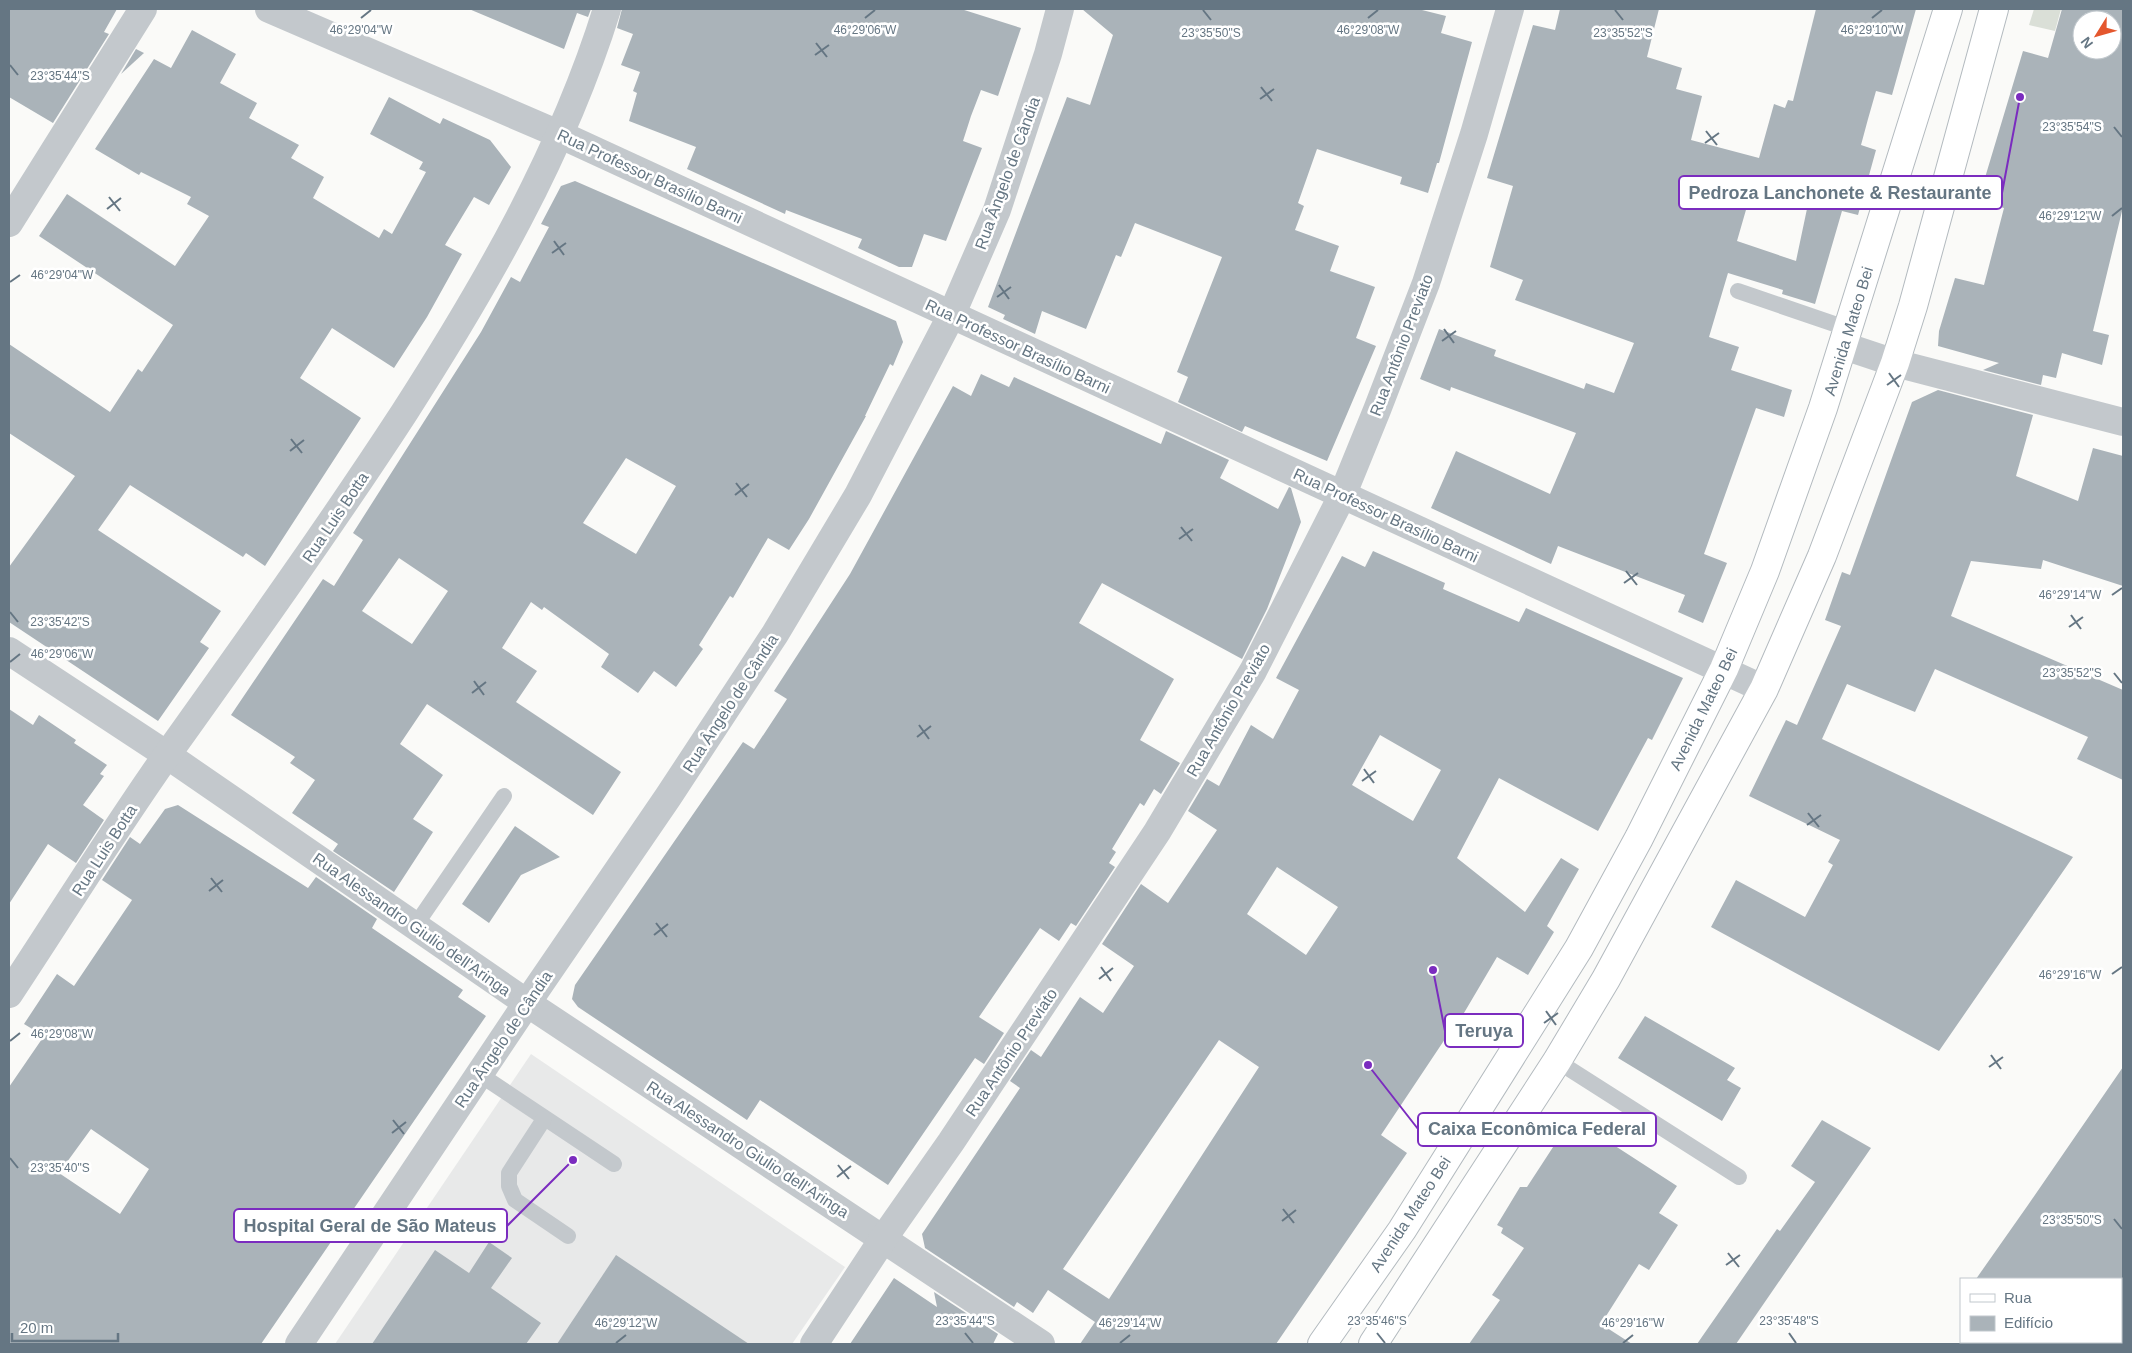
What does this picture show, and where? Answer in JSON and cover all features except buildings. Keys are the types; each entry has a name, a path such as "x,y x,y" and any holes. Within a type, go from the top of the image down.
{"main road":[{"name":"Avenida Mateo Bei","path":"1322,1344 1402,1230 1579,948 1639,838 1724,669 1765,571 1847,337 1948,9"},
{"path":"1373,1344 1557,1061 1606,979 1764,689 1822,556 1895,363 1913,306 1994,9"}],"street":[{"path":"9,222 143,9"},
{"name":"Rua Professor Brasílio Barni","path":"269,9 561,135 1764,689"},
{"name":"Rua Luis Botta","path":"9,994 167,755 272,610 358,484 437,362 508,241 561,135 591,62 607,9"},
{"name":"Rua Ângelo de Cândia","path":"299,1344 526,1003 668,797 775,634 858,495 951,316 997,210 1048,54 1060,9"},
{"name":"Rua Antônio Previato","path":"814,1344 957,1134 1157,832 1253,671 1342,496 1377,410 1426,282 1474,134 1510,9"},
{"path":"1847,337 1895,363 2123,422"},
{"name":"Rua Alessandro Giulio dell'Aringa","path":"9,652 167,755 526,1003 1041,1344"}],"lane":[{"path":"1738,291 1847,337"},
{"path":"415,926 504,796"},
{"path":"1557,1061 1739,1177"},
{"path":"479,1074 614,1164"},
{"path":"544,1119 509,1173 509,1186 515,1200 568,1236"}],"shaded area":[{"path":"2034,9 2061,9 2055,31 2029,25"},
{"path":"531,1054 845,1267 792,1344 335,1344"}],"place":[{"name":"Pedroza Lanchonete & Restaurante","path":"2020,97"},
{"name":"Teruya","path":"1433,970"},
{"name":"Caixa Econômica Federal","path":"1368,1065"},
{"name":"Hospital Geral de São Mateus","path":"573,1160"}]}
